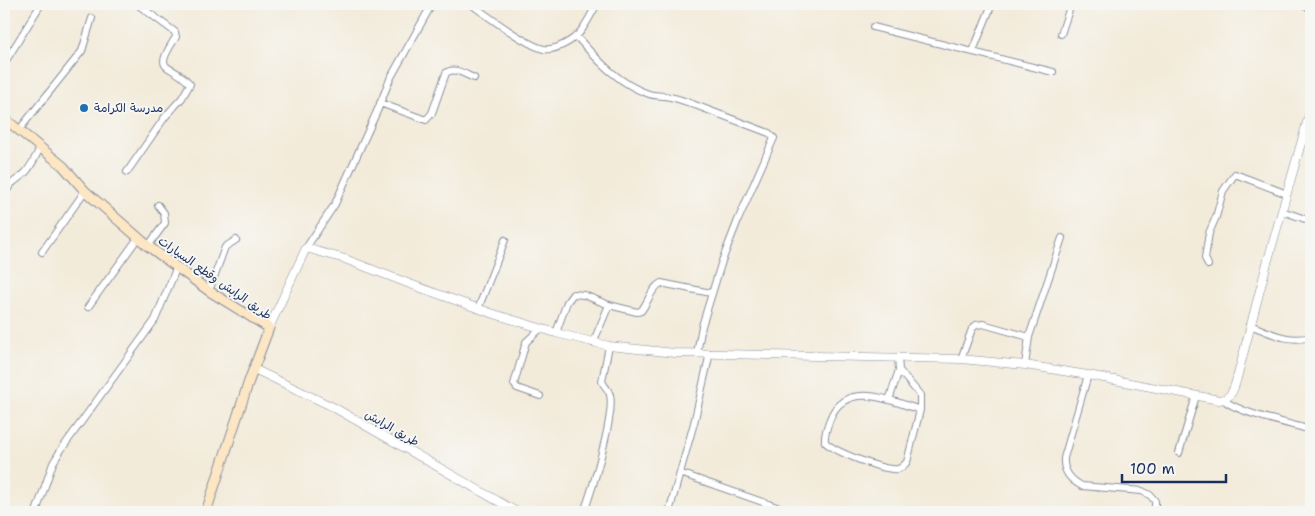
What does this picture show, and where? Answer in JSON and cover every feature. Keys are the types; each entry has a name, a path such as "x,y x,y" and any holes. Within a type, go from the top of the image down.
{"main road":[{"name":"طريق الرابش وقطع السيارات","path":"4,118 63,166 85,191 176,269 209,292 269,328 206,512"}],"street":[{"path":"127,172 165,118 182,98 190,84 166,67 164,61 165,54 176,37 175,32 137,4"},
{"path":"269,328 306,248 335,204 390,79 432,4"},
{"path":"470,4 536,46 544,49 553,49 576,36 582,30 597,4"},
{"path":"973,51 992,4"},
{"path":"1061,34 1071,4"},
{"path":"1298,4 1311,8"},
{"path":"4,64 37,5"},
{"path":"19,130 82,51 92,18"},
{"path":"873,27 1053,72"},
{"path":"576,36 607,69 632,87 652,95 675,98 687,102 769,133 774,138 738,220 712,293 702,326 697,354"},
{"path":"380,103 426,120 432,113 446,73 449,70 453,69 474,78"},
{"path":"306,248 345,259 478,309 556,334 609,346 697,354 961,358 1025,365 1088,375 1224,400 1234,389 1311,108"},
{"path":"4,196 10,184 30,168 40,148"},
{"path":"1208,265 1205,258 1209,233 1216,218 1223,190 1235,174 1287,194"},
{"path":"42,252 85,191"},
{"path":"148,246 165,223 164,213 158,205"},
{"path":"1282,211 1311,221"},
{"path":"88,307 138,238"},
{"path":"1025,365 1029,337 1062,238"},
{"path":"209,292 225,247 236,240"},
{"path":"478,309 505,240"},
{"path":"36,512 53,463 60,450 155,320 176,269"},
{"path":"556,334 567,302 573,294 584,295 609,305 641,311 654,288 661,283 712,293"},
{"path":"594,343 609,305"},
{"path":"961,358 969,336 976,325 983,324 1029,337"},
{"path":"1250,325 1295,340 1311,337"},
{"path":"540,329 526,342 514,384 517,388 540,396"},
{"path":"584,512 596,473 608,419 610,394 602,381 609,346"},
{"path":"669,512 694,423 710,353"},
{"path":"889,400 899,370 898,357"},
{"name":"طريق الرابش","path":"254,369 333,407 517,512"},
{"path":"899,370 920,395 920,410 907,462 903,466 898,469 848,456 830,447 825,442 824,436 832,413 842,402 852,398 864,395 873,396 920,410"},
{"path":"1088,375 1064,458 1066,473 1073,481 1082,486 1146,493 1155,502 1155,512"},
{"path":"1179,454 1196,396"},
{"path":"1224,400 1228,404 1244,410 1311,430"},
{"path":"680,473 791,512"}],"place":[{"name":"مدرسة الكرامة","path":"84,108"}]}
